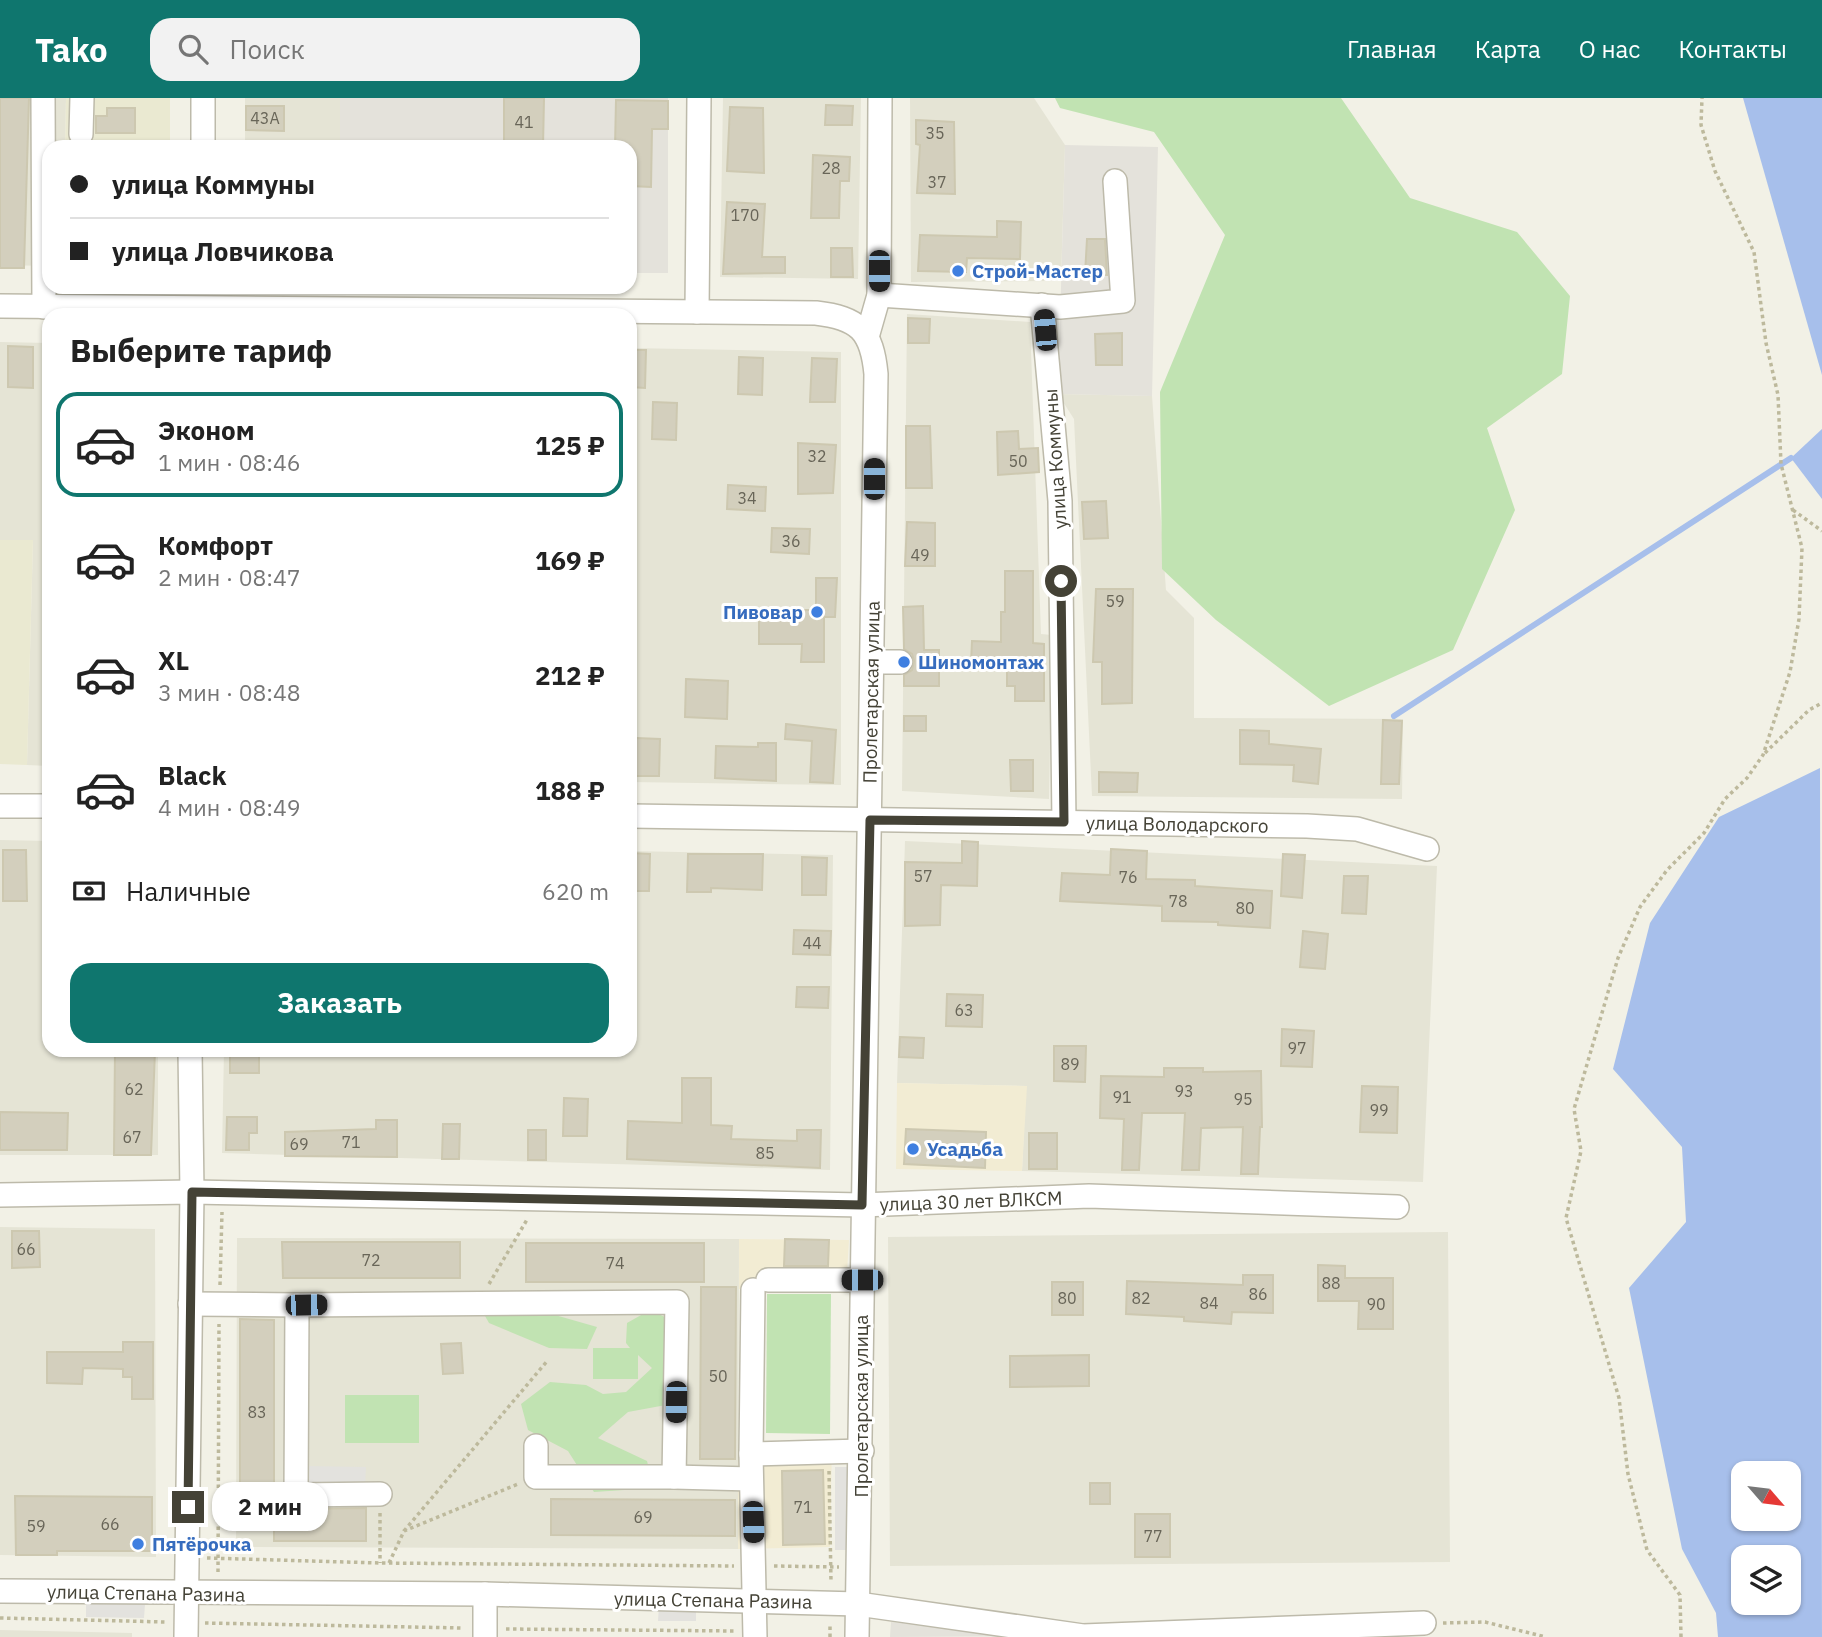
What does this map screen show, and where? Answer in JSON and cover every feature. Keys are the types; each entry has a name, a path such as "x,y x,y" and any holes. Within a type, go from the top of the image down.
{"street":[{"path":"43,98 43,140"},
{"path":"81,134 82,98"},
{"path":"203,98 203,140"},
{"path":"697,313 699,98"},
{"path":"637,312 816,313 836,315 863,331 879,295 880,98"},
{"path":"879,295 1042,305 1123,301 1115,181"},
{"path":"44,294 44,307"},
{"path":"0,306 204,303 450,308"},
{"name":"улица Коммуны","path":"1042,305 1060,501 1064,822"},
{"name":"Пролетарская улица","path":"857,1637 862,1451 862,1205 876,374 874,351 863,331"},
{"path":"872,662 900,662"},
{"path":"0,806 42,807"},
{"name":"улица Володарского","path":"637,816 1064,822 1357,830 1427,849"},
{"path":"186,1630 192,1192 190,1057"},
{"name":"улица 30 лет ВЛКСМ","path":"0,1195 222,1192 862,1205 1089,1196 1396,1206"},
{"path":"755,1634 751,1454 761,1285 862,1280"},
{"path":"190,1304 677,1302 674,1477"},
{"path":"297,1305 296,1495 380,1494"},
{"path":"536,1446 536,1477 751,1479"},
{"path":"751,1454 862,1451"},
{"name":"улица Степана Разина","path":"0,1591 485,1594 858,1604 987,1629 1083,1636 1423,1623"},
{"path":"485,1594 485,1633"}],"path":[{"path":"1702,98 1701,125 1715,172 1754,252 1766,343 1778,395 1781,464 1801,548 1799,619 1790,673 1763,755"},
{"path":"1791,509 1822,531"},
{"path":"1681,1637 1681,1595 1647,1550 1628,1474 1619,1398 1566,1218 1581,1151 1574,1108 1618,958 1640,907 1667,870 1704,833 1725,799 1747,778 1763,755 1809,710 1822,703"},
{"path":"217,1623 222,1192"},
{"path":"477,1303 540,1199"},
{"path":"389,1563 404,1531 548,1360"},
{"path":"829,1452 831,1603"},
{"path":"404,1531 536,1477"},
{"path":"380,1494 380,1563"},
{"path":"187,1557 380,1563 859,1567"},
{"path":"0,1618 186,1630 217,1623 485,1633 755,1634"},
{"path":"1423,1623 1485,1622 1546,1637"}],"shaded area":[{"path":"0,98 66,98 65,140 42,140 42,266 0,265"},
{"path":"66,98 170,98 170,140 65,140"},
{"path":"245,98 340,98 340,140 245,140"},
{"path":"340,98 668,98 668,273 637,273 637,140 340,140"},
{"path":"723,98 861,98 858,279 720,277"},
{"path":"910,98 1034,98 1065,145 1061,281 911,282"},
{"path":"1065,145 1158,147 1152,396 1058,394"},
{"path":"907,314 1030,322 1041,634 1052,635 1049,799 902,791"},
{"path":"0,342 42,343 42,766 27,765 33,541 0,540"},
{"path":"637,348 841,352 841,785 637,782"},
{"path":"1058,394 1152,396 1166,590 1194,618 1194,718 1403,719 1402,799 1092,796 1074,419"},
{"path":"0,540 33,540 27,765 0,764"},
{"path":"0,840 42,841 42,1057 158,1057 158,1155 0,1155"},
{"path":"905,841 1437,866 1423,1182 1022,1171 1026,1086 897,1083"},
{"path":"637,851 833,855 830,1170 222,1153 224,1057 637,1057"},
{"path":"897,1083 1027,1086 1022,1171 896,1169"},
{"path":"0,1227 155,1229 156,1557 0,1555"},
{"path":"1448,1232 1450,1562 890,1566 888,1237"},
{"path":"237,1238 739,1239 738,1549 236,1547"},
{"path":"739,1239 849,1240 846,1288 739,1289"},
{"path":"738,1445 832,1445 830,1547 738,1549"},
{"path":"305,1466 366,1467 365,1487 304,1486"},
{"path":"835,1467 848,1467 847,1550 835,1550"},
{"path":"86,1603 145,1604 144,1618 86,1617"},
{"path":"659,1606 696,1607 696,1621 658,1621"},
{"path":"891,1622 1059,1636 890,1637"},
{"path":"0,1630 132,1633 132,1637 0,1637"}],"green space":[{"path":"1055,98 1341,98 1410,198 1517,232 1570,296 1562,374 1487,428 1515,510 1453,650 1329,706 1216,620 1162,569 1160,392 1225,235 1154,132 1060,108"},
{"path":"767,1294 831,1294 830,1434 766,1433"},
{"path":"501,1307 548,1313 597,1327 587,1349 549,1348 489,1323 485,1316"},
{"path":"650,1310 669,1319 666,1405 628,1412 598,1438 647,1461 654,1488 594,1492 568,1451 528,1430 521,1404 550,1382 586,1385 603,1394 626,1392 652,1368 638,1355 638,1379 593,1379 593,1348 630,1348 626,1343 627,1323"},
{"path":"345,1395 419,1395 419,1443 345,1443"}],"water":[{"path":"1743,98 1822,98 1822,375"},
{"path":"1822,429 1822,499 1791,458"},
{"path":"1820,768 1822,1637 1718,1637 1716,1613 1682,1549 1629,1288 1686,1222 1682,1147 1613,1069 1650,923 1719,817"}],"building":[{"path":"0,98 29,98 24,268 0,268"},
{"path":"504,98 544,98 543,140 504,140"},
{"path":"616,100 668,101 668,129 652,129 651,187 637,186 637,140 615,140"},
{"path":"826,105 853,106 852,125 825,125"},
{"path":"246,106 284,106 284,131 246,130"},
{"path":"730,107 763,108 764,173 727,171"},
{"path":"107,108 135,108 135,133 96,133 96,116 107,116"},
{"path":"916,120 954,122 955,194 917,193 920,145 916,144"},
{"path":"813,155 850,157 849,181 840,181 839,218 811,218"},
{"path":"727,202 765,204 762,257 785,257 785,273 723,274"},
{"path":"997,221 1021,222 1020,259 967,258 966,272 918,271 920,235 997,237"},
{"path":"1087,239 1105,239 1107,275 1085,274"},
{"path":"831,248 852,248 853,277 831,277"},
{"path":"908,318 930,319 929,343 908,343"},
{"path":"1122,333 1122,365 1096,365 1095,334"},
{"path":"8,346 33,347 33,388 8,387"},
{"path":"637,350 646,350 645,388 637,387"},
{"path":"739,357 763,358 762,395 738,394"},
{"path":"812,358 837,359 835,402 810,402"},
{"path":"653,402 677,403 676,440 652,439"},
{"path":"906,426 930,426 932,488 906,488"},
{"path":"1018,431 1019,449 1038,448 1039,472 998,475 997,432"},
{"path":"798,443 836,445 833,493 798,494"},
{"path":"728,485 766,487 765,511 727,509"},
{"path":"1106,501 1108,538 1084,539 1082,502"},
{"path":"907,522 935,523 935,566 905,566"},
{"path":"772,528 810,529 809,554 771,552"},
{"path":"1005,571 1033,571 1033,643 1044,644 1044,701 1015,701 1015,686 1007,686 1007,664 971,663 972,641 1001,642 1001,612 1005,612"},
{"path":"816,578 837,578 835,617 824,617 824,662 801,662 802,644 759,644 759,610 816,610"},
{"path":"1096,589 1133,589 1132,703 1102,704 1102,662 1093,662"},
{"path":"923,606 924,650 939,650 939,686 904,686 904,675 912,670 914,661 912,654 904,649 903,607"},
{"path":"686,679 728,681 727,719 685,717"},
{"path":"904,716 926,716 926,731 904,731"},
{"path":"1383,720 1402,721 1399,784 1381,784"},
{"path":"786,724 836,730 833,783 810,782 812,741 785,739"},
{"path":"1240,730 1269,731 1269,744 1321,749 1318,784 1293,781 1294,765 1240,764"},
{"path":"637,738 660,739 659,776 637,776"},
{"path":"758,743 776,743 776,781 715,778 716,746 758,747"},
{"path":"1010,760 1033,760 1033,791 1011,791"},
{"path":"1099,772 1138,773 1137,792 1099,792"},
{"path":"962,841 978,842 977,886 941,885 940,925 905,926 905,862 962,863"},
{"path":"1111,849 1147,851 1146,879 1195,880 1195,886 1272,891 1270,928 1218,925 1218,922 1162,921 1162,906 1060,901 1062,873 1110,875"},
{"path":"3,850 26,850 27,901 3,901"},
{"path":"637,853 650,854 649,891 637,891"},
{"path":"688,854 763,854 762,890 711,888 711,892 687,892"},
{"path":"1283,854 1305,855 1302,898 1281,896"},
{"path":"802,857 827,858 826,895 802,895"},
{"path":"1344,876 1368,876 1366,914 1342,913"},
{"path":"794,930 831,931 830,955 793,954"},
{"path":"1303,931 1328,934 1325,969 1300,967"},
{"path":"797,987 829,987 828,1008 796,1007"},
{"path":"947,994 983,995 982,1027 946,1026"},
{"path":"1282,1029 1314,1031 1312,1067 1281,1066"},
{"path":"900,1037 924,1038 923,1058 899,1057"},
{"path":"1054,1046 1086,1046 1085,1082 1054,1081"},
{"path":"115,1057 155,1057 151,1155 114,1155"},
{"path":"230,1057 259,1057 259,1073 230,1073"},
{"path":"1164,1068 1203,1068 1203,1072 1261,1071 1262,1127 1258,1174 1241,1174 1243,1127 1201,1128 1199,1170 1182,1170 1185,1113 1142,1113 1139,1170 1122,1170 1124,1119 1100,1118 1101,1076 1164,1077"},
{"path":"682,1078 711,1078 711,1125 732,1126 731,1139 797,1141 797,1130 821,1130 820,1168 627,1159 628,1121 682,1123"},
{"path":"1362,1086 1398,1087 1397,1133 1360,1132"},
{"path":"564,1098 588,1099 587,1136 563,1136"},
{"path":"0,1112 68,1113 67,1150 0,1150"},
{"path":"227,1117 257,1117 257,1133 249,1133 249,1150 226,1150"},
{"path":"376,1120 397,1120 397,1157 285,1156 285,1132 376,1129"},
{"path":"443,1124 460,1124 459,1159 442,1159"},
{"path":"906,1129 986,1132 985,1168 904,1164"},
{"path":"528,1130 546,1130 546,1160 528,1160"},
{"path":"1029,1133 1057,1133 1057,1169 1029,1169"},
{"path":"12,1231 39,1231 40,1267 12,1268"},
{"path":"785,1239 829,1240 828,1266 784,1266"},
{"path":"282,1242 460,1242 460,1278 283,1278"},
{"path":"526,1243 704,1243 704,1282 526,1282"},
{"path":"1318,1265 1345,1266 1345,1278 1393,1278 1393,1329 1358,1329 1359,1301 1318,1301"},
{"path":"1243,1275 1273,1275 1273,1313 1232,1312 1231,1324 1184,1321 1184,1317 1126,1314 1127,1281 1243,1285"},
{"path":"1052,1282 1083,1282 1083,1315 1052,1315"},
{"path":"701,1287 736,1287 735,1459 700,1459"},
{"path":"240,1319 274,1320 274,1504 240,1503"},
{"path":"123,1342 153,1342 153,1399 132,1399 132,1377 123,1377 123,1369 83,1368 82,1384 47,1383 47,1352 123,1352"},
{"path":"461,1343 463,1373 443,1374 441,1344"},
{"path":"1089,1355 1089,1386 1010,1387 1010,1356"},
{"path":"823,1470 825,1544 783,1545 782,1471"},
{"path":"1090,1483 1110,1483 1110,1504 1090,1504"},
{"path":"15,1496 152,1497 152,1551 57,1551 57,1555 16,1555"},
{"path":"551,1499 735,1500 735,1536 551,1535"},
{"path":"274,1504 286,1504 296,1509 366,1508 366,1541 274,1541"},
{"path":"1135,1514 1170,1514 1170,1557 1135,1557"}],"waterway":[{"path":"1394,716 1791,458"}],"place":[{"name":"Строй-Мастер","path":"958,271"},
{"name":"Пивовар","path":"817,612"},
{"name":"Шиномонтаж","path":"904,662"},
{"name":"Усадьба","path":"913,1149"},
{"name":"Пятёрочка","path":"138,1544"}],"route":[{"path":"188,1507 192,1192 862,1205 870,820 1064,822 1061,581"}]}
